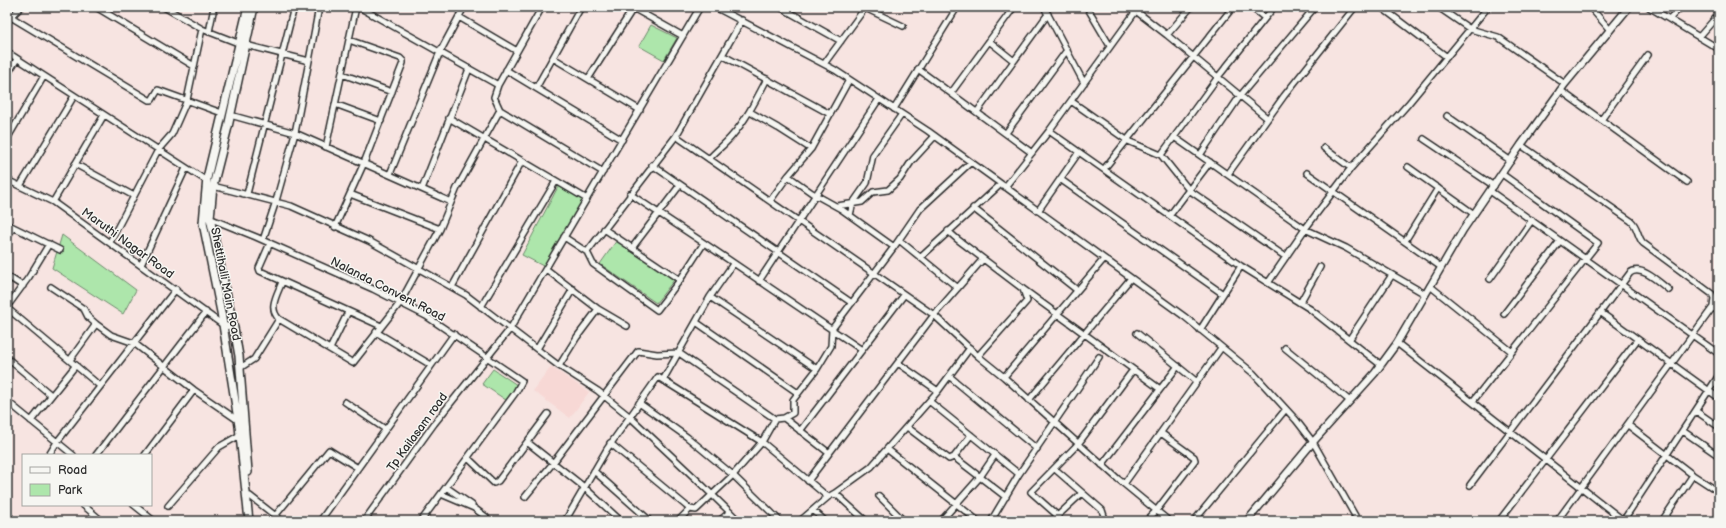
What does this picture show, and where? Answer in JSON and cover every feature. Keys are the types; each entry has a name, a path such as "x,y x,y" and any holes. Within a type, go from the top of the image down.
{"main road":[{"name":"Shettihalli Main Road","path":"210,184 230,115 248,7"},
{"name":"Shettihalli Main Road","path":"253,521 241,422 204,233 210,184 222,113 254,7"},
{"name":"Shettihalli Main Road","path":"206,218 234,328 240,368 240,434 249,521"}],"street":[{"path":"21,7 9,19 149,100 152,100 158,90 222,113"},
{"path":"96,7 194,66"},
{"path":"164,7 174,10 209,32 242,44 309,61"},
{"path":"209,32 214,7"},
{"path":"247,194 294,7"},
{"path":"263,240 276,201 295,133 319,7"},
{"path":"326,147 356,7"},
{"path":"359,7 498,85"},
{"path":"390,174 440,52 464,7"},
{"path":"542,7 506,70 498,85 494,97 500,110 603,172"},
{"path":"536,88 581,7"},
{"name":"Tp Kailasam road","path":"364,521 434,424 510,329 700,7"},
{"path":"715,7 824,64 902,114 1003,185 1200,330 1253,373 1286,409 1313,442 1356,520"},
{"path":"780,7 841,40"},
{"path":"824,64 864,7 903,26"},
{"path":"951,93 1012,9 1004,7"},
{"path":"1044,7 1084,83"},
{"path":"1087,7 1110,46"},
{"path":"1167,35 1191,7"},
{"path":"1104,169 1128,141 1233,7"},
{"path":"1250,7 1265,18"},
{"path":"1161,155 1218,78 1274,7"},
{"path":"1200,154 1240,96 1315,7"},
{"path":"1228,174 1267,118 1355,7"},
{"path":"1380,7 1447,57"},
{"path":"1438,7 1470,29 1498,37 1565,84"},
{"path":"1268,283 1305,229 1351,168 1488,7"},
{"path":"1590,7 1610,30"},
{"path":"1247,521 1313,442 1381,365 1397,342 1474,214 1521,145 1560,90 1629,7"},
{"path":"1649,7 1719,49"},
{"path":"1669,19 1681,7"},
{"path":"588,79 634,8 683,36"},
{"path":"894,109 956,8"},
{"path":"921,257 973,208 1003,185 1032,153 1049,132 1136,11 1267,118"},
{"path":"977,112 1048,14"},
{"path":"1699,37 1719,14"},
{"path":"459,17 517,51"},
{"path":"587,252 652,165 676,136 742,20"},
{"path":"110,242 158,150 172,134 187,100 202,29"},
{"path":"335,226 364,163 403,61 349,40"},
{"path":"989,41 1014,61"},
{"path":"1006,133 1067,50"},
{"path":"7,52 210,184 276,201 335,226 369,241 452,287 482,307 559,366 605,397 629,416 739,521"},
{"path":"722,54 830,114"},
{"path":"1601,120 1648,54"},
{"path":"553,58 640,110"},
{"path":"7,75 17,59"},
{"path":"422,189 449,118 470,69"},
{"path":"918,69 1032,153"},
{"path":"506,70 622,140"},
{"path":"342,74 392,92"},
{"path":"7,139 44,76"},
{"path":"709,159 718,148 730,138 750,112 767,79"},
{"path":"770,201 788,176 811,149 849,80"},
{"path":"1560,90 1687,182"},
{"path":"20,186 74,96"},
{"path":"759,281 878,99"},
{"path":"1071,101 1128,141 1161,155 1189,190 1286,257"},
{"path":"335,104 380,121"},
{"path":"282,282 273,308 273,314 352,363 400,303 440,229 457,188 500,110"},
{"path":"750,112 811,149"},
{"path":"850,215 853,203 867,183 873,155 902,114"},
{"path":"53,202 104,115"},
{"path":"230,115 295,133 451,202"},
{"path":"1447,116 1511,161"},
{"path":"449,118 587,199"},
{"path":"1049,132 1241,266 1300,303 1381,365"},
{"path":"676,136 934,315 978,356 1004,376 1054,423 1169,521"},
{"path":"837,206 862,202 873,192 888,190 900,179 911,162 935,136"},
{"path":"1174,137 1305,229 1346,248 1425,294"},
{"path":"1424,139 1492,188 1560,241 1719,354"},
{"path":"1521,145 1631,220 1636,225 1639,239 1643,243 1712,294 1714,298 1713,307 1692,334 1628,426 1557,521"},
{"path":"1324,148 1351,168"},
{"path":"1038,211 1079,152"},
{"path":"452,287 522,161"},
{"path":"525,497 554,463 638,351 657,354 679,353 775,419 784,418 793,413 793,400 817,369 831,346 832,329 926,202 971,162"},
{"path":"1170,215 1210,162"},
{"path":"75,164 134,196"},
{"path":"652,165 852,303"},
{"path":"1408,166 1474,214"},
{"path":"141,265 186,168"},
{"path":"1306,173 1441,267"},
{"path":"1473,401 1511,351 1598,243 1502,174"},
{"path":"788,176 815,195 837,206 894,247"},
{"path":"1060,179 1223,294"},
{"name":"Maruthi Nagar Road","path":"7,180 53,202 176,289 223,325 234,328"},
{"path":"482,307 556,181"},
{"path":"867,183 873,192"},
{"path":"632,248 680,185"},
{"path":"1405,242 1438,188"},
{"path":"350,194 440,229"},
{"path":"630,194 862,350"},
{"path":"973,208 1077,290"},
{"name":"Nalanda Convent Road","path":"206,218 270,243 373,289 426,316 488,356 522,381 516,392 421,521"},
{"path":"1490,279 1532,220"},
{"path":"7,224 60,250"},
{"path":"7,238 13,227"},
{"path":"604,228 680,280"},
{"path":"948,231 1023,289 1160,389"},
{"path":"564,237 587,252 593,264 657,310 680,280 704,243"},
{"path":"899,240 958,288"},
{"path":"1504,314 1560,241"},
{"path":"270,243 259,268 260,271 381,326"},
{"path":"49,244 23,286 7,308 100,386"},
{"path":"808,480 934,315 983,259"},
{"path":"1004,376 1104,259"},
{"path":"663,380 710,298 733,264"},
{"path":"1200,330 1241,266"},
{"path":"1300,303 1320,267"},
{"path":"546,269 598,309 627,326"},
{"path":"1470,485 1630,273 1641,270 1669,290"},
{"path":"1349,340 1392,275"},
{"path":"7,276 23,286"},
{"path":"1029,400 1131,278"},
{"path":"1430,286 1511,351"},
{"path":"50,287 84,309 88,317 111,335 134,344 194,390 241,422"},
{"path":"50,454 57,442 176,289"},
{"path":"978,356 1026,301 1023,289"},
{"path":"537,349 573,290"},
{"path":"800,431 904,294"},
{"path":"710,298 817,369"},
{"path":"1713,307 1719,312"},
{"path":"559,366 577,337 598,309"},
{"path":"97,454 206,312"},
{"path":"330,349 348,312"},
{"path":"1600,312 1719,398"},
{"path":"240,368 254,359 279,319"},
{"path":"696,322 798,394"},
{"path":"70,360 96,324"},
{"path":"376,332 431,366"},
{"path":"1136,333 1197,382"},
{"path":"320,521 454,334"},
{"path":"1499,521 1637,340"},
{"path":"1397,342 1546,460 1583,487 1623,521 1719,375"},
{"path":"800,521 828,497 866,471 938,391 970,348"},
{"path":"1124,484 1221,348"},
{"path":"1285,348 1350,401"},
{"path":"991,521 1020,474 1099,357"},
{"path":"7,358 51,395"},
{"path":"898,363 938,391"},
{"path":"30,421 76,365"},
{"path":"1102,465 1178,366"},
{"path":"1058,516 1031,492 1078,444 1133,370"},
{"path":"949,376 1037,449"},
{"path":"565,521 610,443 658,377 762,442 828,497"},
{"path":"146,454 194,390"},
{"path":"7,401 72,454"},
{"path":"929,401 1020,474"},
{"path":"345,402 385,429"},
{"path":"639,403 687,437 733,475 778,520"},
{"path":"1194,521 1286,409"},
{"path":"1696,411 1719,427"},
{"path":"468,458 494,482 498,481 548,414"},
{"path":"784,418 829,453"},
{"path":"610,443 690,509 696,510 733,475 762,442 775,419"},
{"path":"1628,426 1719,492"},
{"path":"907,427 949,459 954,457 971,435"},
{"path":"1683,431 1719,456"},
{"path":"1146,521 1156,511 1195,460 1194,457 1161,433"},
{"path":"168,506 219,447 240,434"},
{"path":"527,442 584,487 621,521"},
{"path":"887,449 978,521"},
{"path":"275,516 329,450 358,468"},
{"path":"941,521 980,476 995,455"},
{"path":"954,457 1006,497"},
{"path":"1055,469 1102,510 1104,516 1101,521"},
{"path":"594,471 648,519"},
{"path":"1662,521 1693,474"},
{"path":"446,487 473,506"},
{"path":"834,493 866,521"},
{"path":"1052,521 1082,493"},
{"path":"441,494 474,508 486,517"},
{"path":"250,496 282,521"},
{"path":"879,496 904,521"},
{"path":"84,506 102,521"},
{"path":"135,506 154,521"},
{"path":"678,521 690,509"},
{"path":"813,510 825,521"},
{"path":"720,521 730,512"},
{"path":"771,521 778,520"}],"shaded area":[{"path":"551,367 589,392 570,418 533,391"}],"green space":[{"path":"651,25 677,38 664,60 639,46"},
{"path":"559,185 584,199 547,268 522,255"},
{"path":"62,235 136,290 123,314 52,268"},
{"path":"617,240 674,280 656,303 600,264"},
{"path":"493,369 517,385 506,400 482,384"}],"railway":[{"path":"7,509 17,521"}]}
